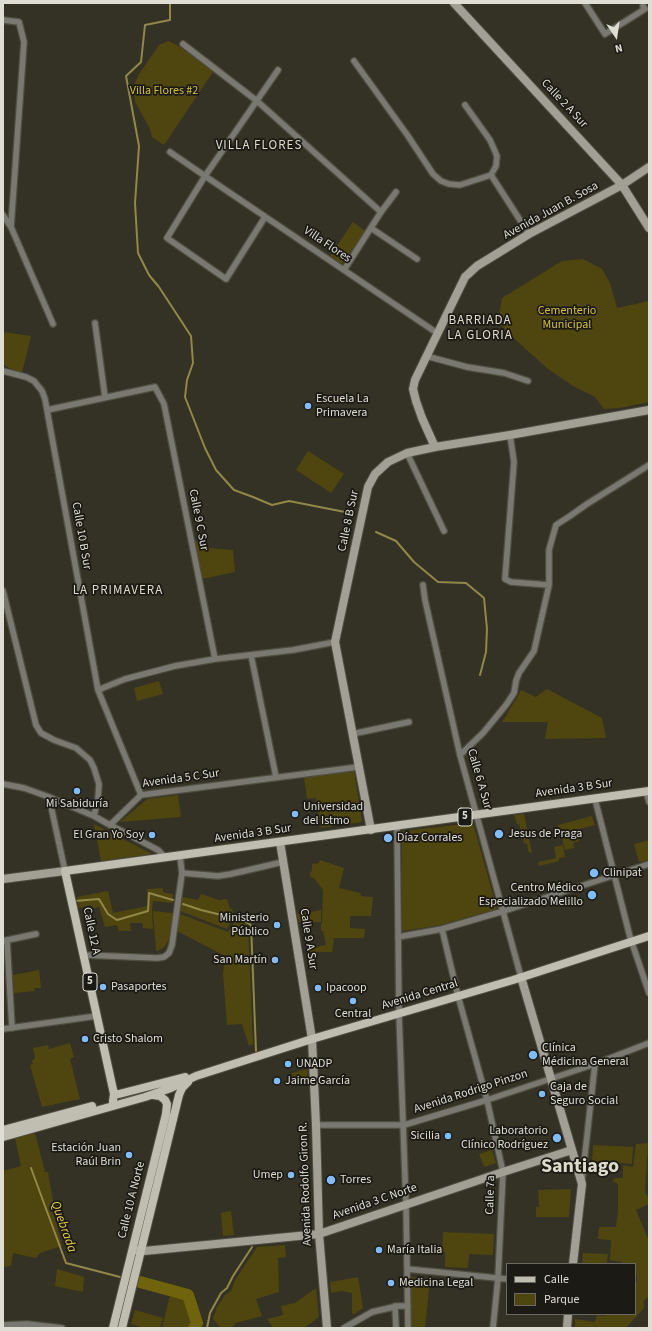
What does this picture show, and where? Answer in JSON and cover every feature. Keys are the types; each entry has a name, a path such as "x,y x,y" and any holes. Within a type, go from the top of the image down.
{"main road":[{"name":"Avenida 3 B Sur","path":"65,871 648,791"},
{"path":"68,884 72,875 80,869"},
{"name":"Calle 12 A","path":"65,871 113,1097"},
{"name":"Avenida Central","path":"196,1076 521,977 649,936"},
{"path":"113,1097 119,1094 187,1076 196,1076"},
{"path":"3,1137 144,1097 171,1088 196,1076"},
{"name":"Calle 10 A Norte","path":"122,1328 179,1095 182,1088 196,1076"},
{"path":"3,1130 113,1097 162,1088 171,1088"},
{"path":"171,1088 178,1104"},
{"name":"Calle 10 A Norte","path":"113,1328 166,1114 166,1100 160,1096 144,1097"},
{"path":"149,1182 156,1188"}],"street":[{"name":"Calle 2 A Sur","path":"454,3 622,185 649,228"},
{"path":"585,3 605,34 645,9 643,6"},
{"path":"3,20 19,22 24,42 11,227"},
{"path":"183,44 256,101 381,212"},
{"path":"354,60 433,174 441,181 449,184 460,185 491,175 496,166 497,156 490,140 465,105"},
{"path":"265,217 226,279 167,238 205,176 278,70"},
{"name":"Villa Flores","path":"170,152 437,333"},
{"name":"Avenida Juan B. Sosa","path":"437,333 465,277 477,266 529,234 622,185 649,167"},
{"path":"491,175 529,234"},
{"path":"344,270 381,212 396,192"},
{"path":"3,215 11,227 53,324"},
{"path":"371,228 417,259"},
{"path":"47,410 105,397 95,323"},
{"path":"434,447 422,418 413,389 415,380 437,333"},
{"path":"426,356 504,373 528,381"},
{"name":"Calle 10 B Sur","path":"3,371 26,377 34,381 42,391 47,410 98,690 140,795"},
{"name":"Calle 9 C Sur","path":"105,397 155,387 164,404 215,659"},
{"name":"Calle 8 B Sur","path":"371,830 335,642 368,487 375,474 388,462 407,453 649,410"},
{"path":"510,435 514,462 505,579 511,582 549,586"},
{"path":"407,453 444,530"},
{"path":"460,755 483,733 514,693 516,681 534,651 549,586 549,550 556,525 649,465"},
{"name":"Calle 6 A Sur","path":"423,585 424,600 460,755 478,815 521,977"},
{"path":"3,591 36,725 41,733 54,740 76,748 90,760 99,784 94,816"},
{"path":"98,690 157,670 215,659 251,656 335,642"},
{"path":"251,656 276,777"},
{"path":"352,734 409,722"},
{"name":"Avenida 5 C Sur","path":"110,825 140,795 358,767"},
{"path":"3,784 24,788 94,816 158,850 166,858"},
{"path":"648,791 649,802"},
{"name":"Calle 12 A","path":"49,797 65,871"},
{"path":"595,798 632,942 649,993"},
{"path":"397,826 399,1014 404,1125 408,1328"},
{"name":"Calle 9 A Sur","path":"280,842 312,1040"},
{"path":"84,955 157,958 169,953 172,945 182,873 180,856"},
{"path":"182,873 218,876 283,862"},
{"path":"398,937 442,929 504,912 649,864"},
{"name":"Avenida 3 B Sur","path":"3,879 65,871"},
{"name":"Calle 7a","path":"442,929 458,996 487,1100 504,1172 498,1278 493,1328"},
{"path":"12,1028 5,940 36,934"},
{"path":"521,977 582,1184"},
{"path":"3,1029 97,1016"},
{"name":"Avenida Rodolfo Giron R.","path":"312,1040 319,1234 327,1328"},
{"name":"Avenida Rodrigo Pinzon","path":"316,1125 404,1125 487,1100 595,1064 649,1043"},
{"path":"574,1263 595,1064"},
{"name":"Avenida 3 C Norte","path":"132,1249 140,1251 319,1234 572,1150"},
{"path":"407,1269 506,1279"},
{"path":"344,1328 372,1312 395,1306 408,1306"},
{"path":"395,1306 396,1328"},
{"path":"567,1328 568,1315"},
{"path":"3,1325 27,1324 62,1328"}],"green space":[{"name":"Villa Flores #2","path":"169,41 180,47 213,72 164,145 152,137 149,127 135,102 133,87 139,74 159,45"},
{"path":"353,222 365,231 342,264 330,256"},
{"name":"Cementerio Municipal","path":"583,259 602,269 610,283 617,308 649,301 649,402 620,408 604,409 595,397 573,386 548,369 509,334 498,321 502,298 562,261"},
{"path":"3,332 31,336 22,373 3,364"},
{"path":"308,451 344,474 331,493 296,470"},
{"path":"192,539 208,548 233,550 235,572 202,579"},
{"path":"159,681 163,694 137,701 134,688"},
{"path":"547,689 602,718 606,738 545,739 548,722 502,722 521,690 536,697"},
{"path":"354,770 362,822 321,828 316,798 307,799 304,777"},
{"path":"178,795 181,817 120,822 147,799"},
{"path":"524,814 532,852 529,853 527,844 524,843 519,824 517,824 514,815"},
{"path":"592,816 595,825 561,834 558,825"},
{"path":"473,823 497,909 441,925 402,931 402,831"},
{"path":"94,824 152,854 101,861"},
{"path":"575,831 579,841 573,843 574,848 565,850 561,835"},
{"path":"649,840 649,860 639,862 634,844"},
{"path":"563,845 565,857 559,858 559,861 539,866 538,862 556,858 554,847"},
{"path":"320,860 344,868 339,888 360,893 361,896 373,897 371,916 350,916 350,928 365,929 364,938 334,938 332,952 307,952 306,949 326,945 323,931 321,931 323,890 314,878 310,877 312,864 319,863"},
{"path":"163,888 163,892 173,894 172,903 153,901 153,929 143,928 142,923 130,923 131,931 119,931 117,925 105,927 99,907 92,908 91,905 79,908 77,897 108,891 113,913 148,906 147,889"},
{"path":"201,894 219,900 227,899 234,916 227,929 180,911 182,897 198,900"},
{"path":"321,910 321,922 299,922 297,913 301,914"},
{"path":"153,911 173,913 170,936 164,947 158,951 156,951"},
{"path":"180,914 228,932 236,920 248,925 253,1044 249,1046 242,1024 227,1025 223,973 225,956 177,931"},
{"path":"39,970 41,988 34,988 35,991 14,993 13,975"},
{"path":"70,1043 74,1057 70,1059 80,1099 42,1107 30,1065 33,1064 32,1061 35,1058 33,1048 48,1045 49,1049"},
{"path":"307,1069 308,1083 293,1083 292,1073"},
{"path":"35,1133 45,1172 48,1172 54,1206 52,1207 62,1246 40,1253 36,1258 13,1253 11,1266 3,1267 3,1171 21,1166 15,1138"},
{"path":"648,1143 645,1192 649,1199 649,1204 636,1210 649,1241 649,1297 644,1300 644,1308 626,1328 575,1328 575,1319 595,1322 597,1315 636,1315 636,1263 623,1263 610,1260 611,1240 598,1239 599,1227 616,1227 618,1212 618,1184 612,1181 615,1178 623,1178 623,1165 633,1167 636,1144"},
{"path":"593,1145 633,1147 632,1164 592,1161"},
{"path":"492,1150 496,1163 484,1167 479,1154"},
{"path":"571,1189 569,1217 536,1217 536,1207 539,1207 538,1190"},
{"path":"231,1211 234,1235 223,1236 221,1213"},
{"path":"443,1232 494,1234 493,1255 469,1254 468,1268 445,1267 445,1252 442,1252"},
{"path":"285,1245 286,1257 278,1258 279,1292 256,1299 262,1316 236,1323 231,1328 221,1328 213,1319 217,1307 225,1295 231,1291 235,1280 257,1247"},
{"path":"583,1253 608,1254 607,1263 582,1263"},
{"path":"57,1269 84,1277 83,1292 55,1286"},
{"path":"358,1277 363,1308 353,1315 352,1293 342,1291 331,1293 330,1282"},
{"path":"411,1277 430,1279 425,1328 411,1328"},
{"path":"316,1288 319,1317 304,1328 273,1328 267,1319 283,1315 281,1306 295,1303"},
{"path":"170,1295 185,1300 193,1323 190,1328 162,1328"},
{"path":"135,1310 163,1318 160,1328 144,1328 131,1324"}],"waterway":[{"path":"170,3 170,20 145,25 141,62 126,76 139,146 135,203 138,253 149,275 159,287 191,336 193,363 187,380 185,397 205,448 216,470 234,490 272,505 289,501 350,513"},
{"path":"376,532 396,541 414,562 438,582 466,583 484,598 487,629 486,652 480,675"},
{"path":"75,901 99,899 108,914 117,920 148,911 149,893 173,900"},
{"path":"183,904 242,920 251,925 256,1051"},
{"name":"Quebrada","path":"31,1168 66,1263 120,1277"},
{"path":"207,1328 210,1313 221,1293 227,1288 252,1247"},
{"path":"140,1282 188,1295 197,1323 194,1328"}],"place":[{"name":"Escuela La Primavera","path":"308,406"},
{"name":"Mi Sabiduría","path":"77,791"},
{"name":"Universidad del Istmo","path":"295,814"},
{"name":"Jesus de Praga","path":"499,834"},
{"name":"El Gran Yo Soy","path":"152,835"},
{"name":"Díaz Corrales","path":"388,838"},
{"name":"Clinipat","path":"594,873"},
{"name":"Centro Médico Especializado Melillo","path":"592,895"},
{"name":"Ministerio Público","path":"277,925"},
{"name":"San Martín","path":"275,960"},
{"name":"Pasaportes","path":"103,987"},
{"name":"Ipacoop","path":"318,988"},
{"name":"Central","path":"353,1001"},
{"name":"Cristo Shalom","path":"85,1039"},
{"name":"Clínica Médicina General","path":"533,1055"},
{"name":"UNADP","path":"288,1064"},
{"name":"Jaime García","path":"277,1081"},
{"name":"Caja de Seguro Social","path":"542,1094"},
{"name":"Sicilia","path":"448,1136"},
{"name":"Laboratorio Clínico Rodríguez","path":"557,1138"},
{"name":"Estación Juan Raúl Brin","path":"129,1155"},
{"name":"Umep","path":"291,1175"},
{"name":"Torres","path":"331,1180"},
{"name":"María Italia","path":"379,1250"},
{"name":"Medicina Legal","path":"391,1283"}],"district":[{"name":"VILLA FLORES","path":"259,146"},
{"name":"BARRIADA LA GLORIA","path":"480,328"},
{"name":"LA PRIMAVERA","path":"118,591"},
{"name":"Santiago","path":"580,1168"}]}
